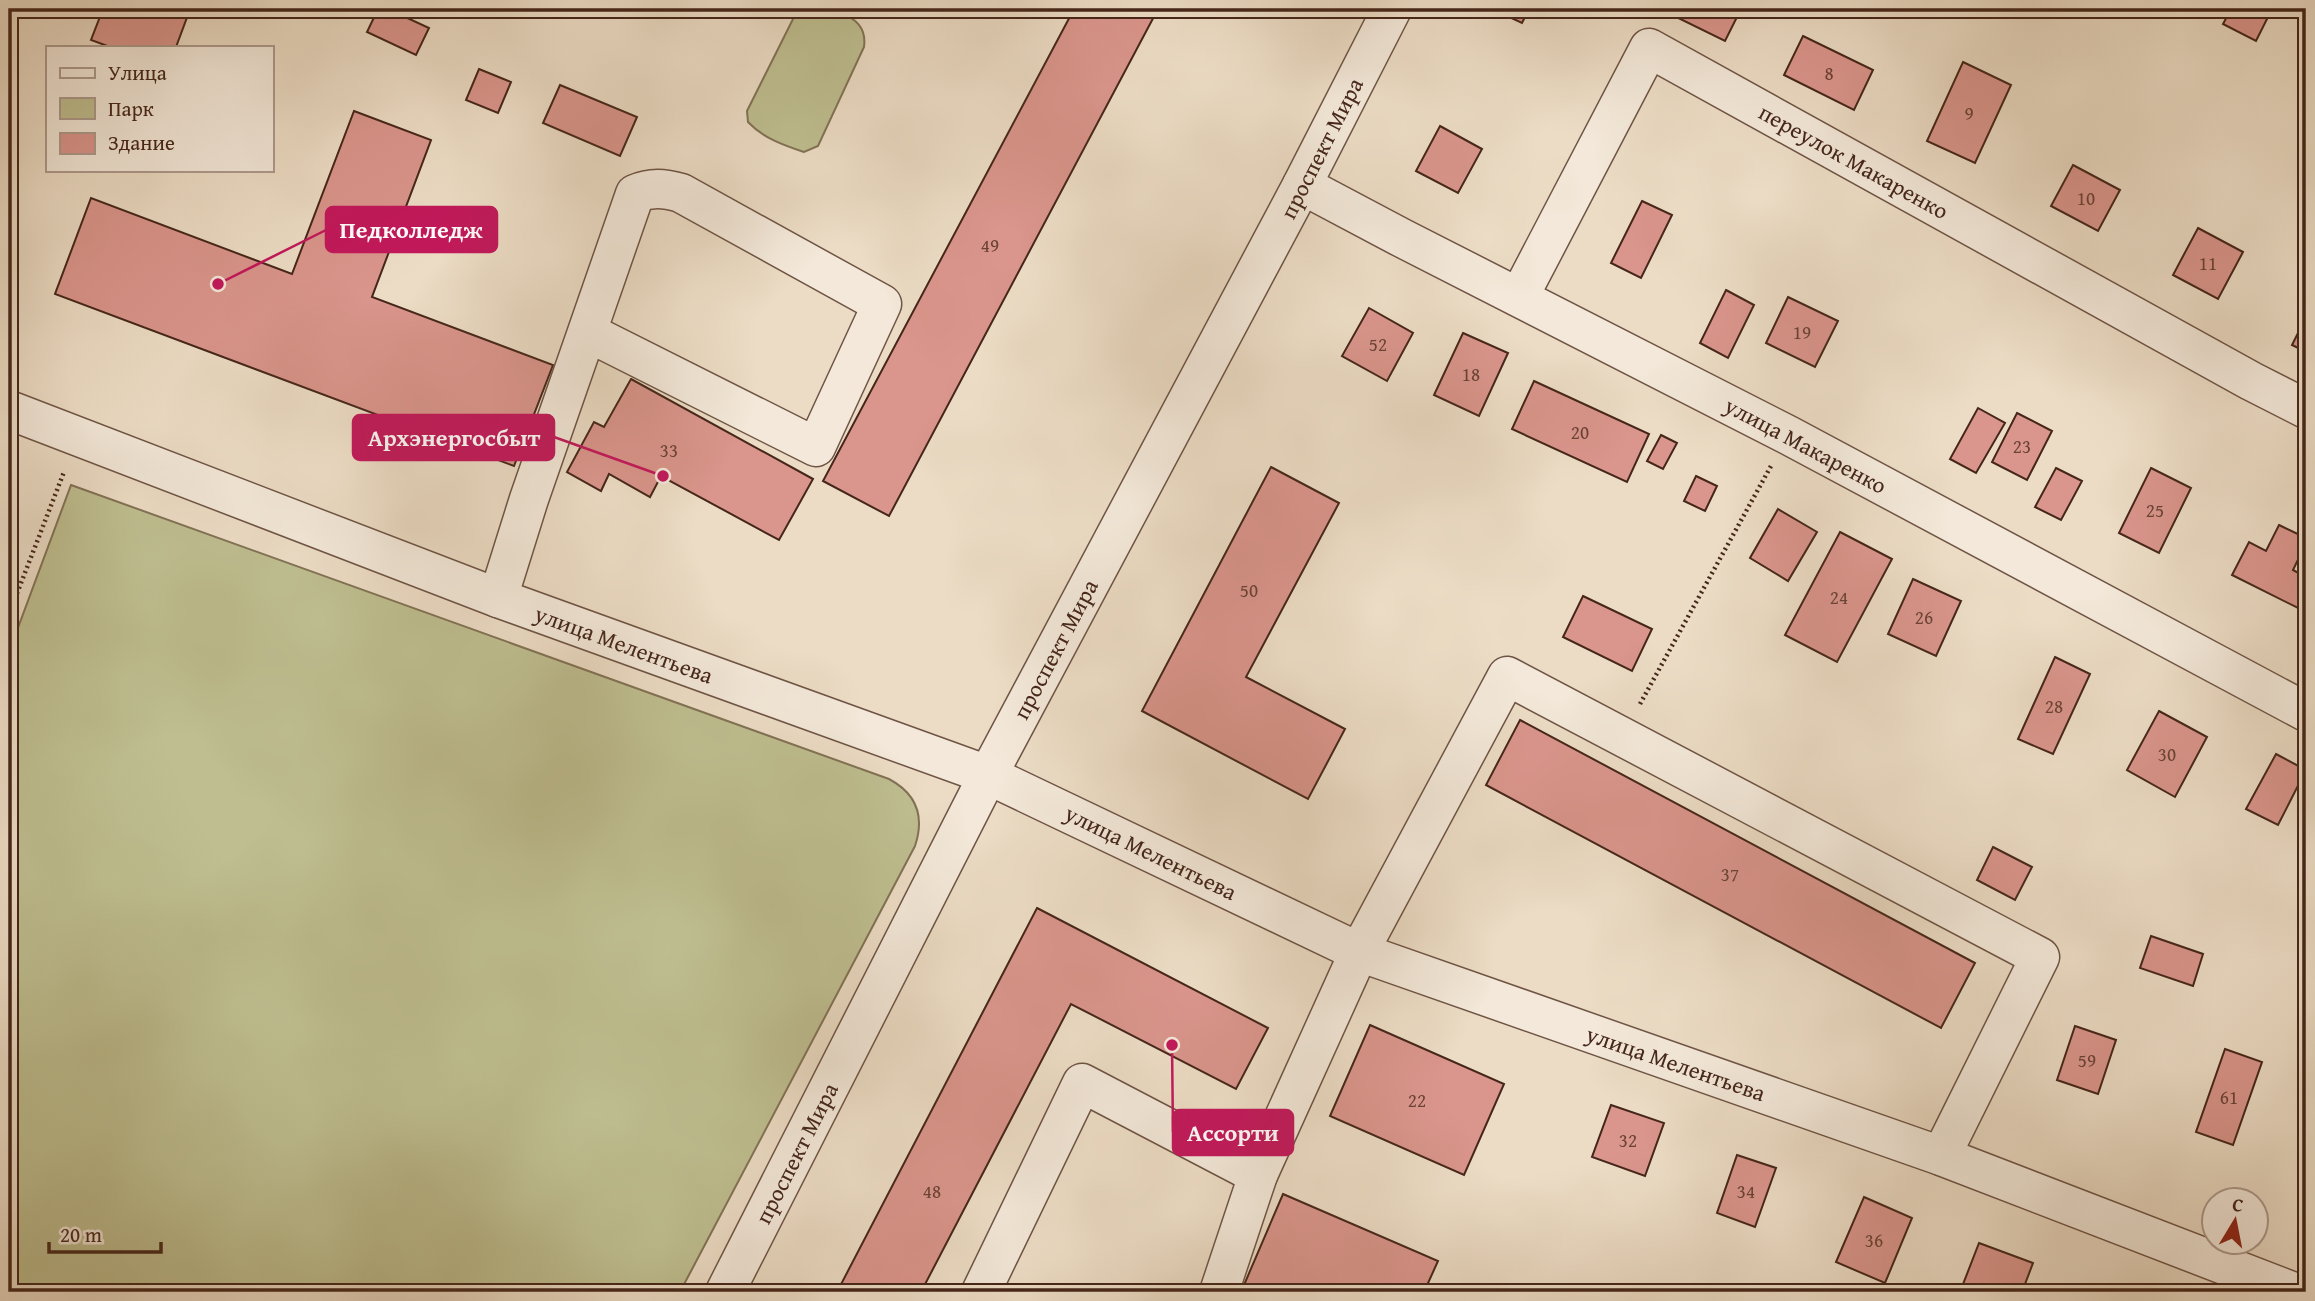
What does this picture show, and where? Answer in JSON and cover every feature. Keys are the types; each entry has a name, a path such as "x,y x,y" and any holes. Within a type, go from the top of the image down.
{"street":[{"name":"проспект Мира","path":"725,1292 988,775 1302,185 1392,9"},
{"name":"переулок Макаренко","path":"1519,297 1649,48 2306,409"},
{"name":"улица Макаренко","path":"1302,185 1788,435 2306,712"},
{"path":"498,598 529,499 587,332 635,194 664,188 681,193 882,304 816,447 587,332"},
{"name":"улица Мелентьева","path":"9,410 498,598 988,775 1359,952 1941,1156 2294,1292"},
{"path":"1219,1292 1258,1175 1359,952 1507,676 2040,957 1941,1156"},
{"path":"981,1292 1082,1083 1258,1175"}],"path":[{"path":"9,614 79,435"},
{"path":"1621,738 1788,435"}],"green space":[{"path":"798,9 843,14 859,25 864,35 864,47 818,146 804,152 781,144 760,132 748,122 747,111"},
{"path":"71,485 889,779 912,799 919,816 915,846 680,1292 9,1292 9,652"}],"building":[{"path":"103,9 181,9 189,12 176,46 107,46 91,40"},
{"path":"378,9 388,9 429,28 416,55 367,32"},
{"path":"1074,9 1158,9 889,516 823,481"},
{"path":"1492,9 1529,9 1522,23"},
{"path":"1741,9 1725,41 1664,11"},
{"path":"2231,9 2272,9 2256,41 2223,24"},
{"path":"1803,36 1873,70 1854,110 1784,75"},
{"path":"1963,62 2011,85 1975,163 1927,141"},
{"path":"479,69 511,82 498,113 466,100"},
{"path":"560,85 637,117 620,156 543,123"},
{"path":"354,111 431,140 372,297 553,365 514,466 55,294 91,198 292,274"},
{"path":"1440,126 1482,149 1458,193 1416,171"},
{"path":"2073,165 2120,190 2098,231 2051,206"},
{"path":"1642,201 1672,215 1641,278 1611,263"},
{"path":"2198,228 2243,252 2218,299 2173,275"},
{"path":"1726,290 1754,305 1728,358 1700,343"},
{"path":"1788,297 1838,321 1815,367 1766,343"},
{"path":"1369,308 1413,333 1387,381 1342,356"},
{"path":"2306,317 2306,352 2292,345"},
{"path":"1463,333 1508,353 1479,416 1434,395"},
{"path":"631,379 813,479 779,540 661,476 650,497 609,474 601,491 567,472 594,422 604,427"},
{"path":"1534,381 1649,434 1627,482 1512,429"},
{"path":"1978,408 2005,423 1976,473 1950,459"},
{"path":"2017,413 2052,431 2027,480 1992,462"},
{"path":"1661,435 1677,443 1663,469 1647,461"},
{"path":"1271,467 1339,503 1246,677 1345,729 1308,799 1142,711"},
{"path":"2056,468 2082,481 2061,520 2035,507"},
{"path":"2151,468 2191,488 2159,553 2119,533"},
{"path":"1696,476 1717,486 1705,511 1684,501"},
{"path":"1778,509 1817,532 1788,581 1750,558"},
{"path":"2279,525 2306,538 2293,570 2306,577 2306,593 2298,608 2232,575 2249,542 2266,551"},
{"path":"1840,532 1892,559 1837,662 1785,635"},
{"path":"1913,579 1961,601 1936,656 1888,634"},
{"path":"1583,596 1652,629 1632,671 1563,637"},
{"path":"2055,657 2090,674 2053,754 2018,739"},
{"path":"2159,711 2207,737 2175,797 2127,770"},
{"path":"1520,720 1975,963 1941,1028 1486,785"},
{"path":"2276,754 2306,770 2278,825 2246,809"},
{"path":"1993,847 2032,867 2015,900 1977,880"},
{"path":"1037,908 1268,1028 1236,1089 1071,1004 921,1292 837,1292"},
{"path":"2151,936 2203,954 2193,986 2140,968"},
{"path":"1370,1025 1504,1084 1464,1175 1330,1116"},
{"path":"2075,1026 2116,1040 2098,1094 2057,1080"},
{"path":"2225,1049 2262,1062 2233,1145 2196,1132"},
{"path":"1611,1105 1664,1123 1645,1176 1592,1157"},
{"path":"1737,1155 1776,1168 1755,1227 1717,1213"},
{"path":"1283,1194 1438,1261 1424,1292 1261,1292 1244,1285"},
{"path":"1864,1197 1912,1218 1885,1283 1836,1262"},
{"path":"1979,1243 2033,1263 2022,1292 1960,1292"}],"place":[{"name":"Педколледж","path":"218,284"},
{"name":"Архэнергосбыт","path":"663,476"},
{"name":"Ассорти","path":"1172,1045"}]}
